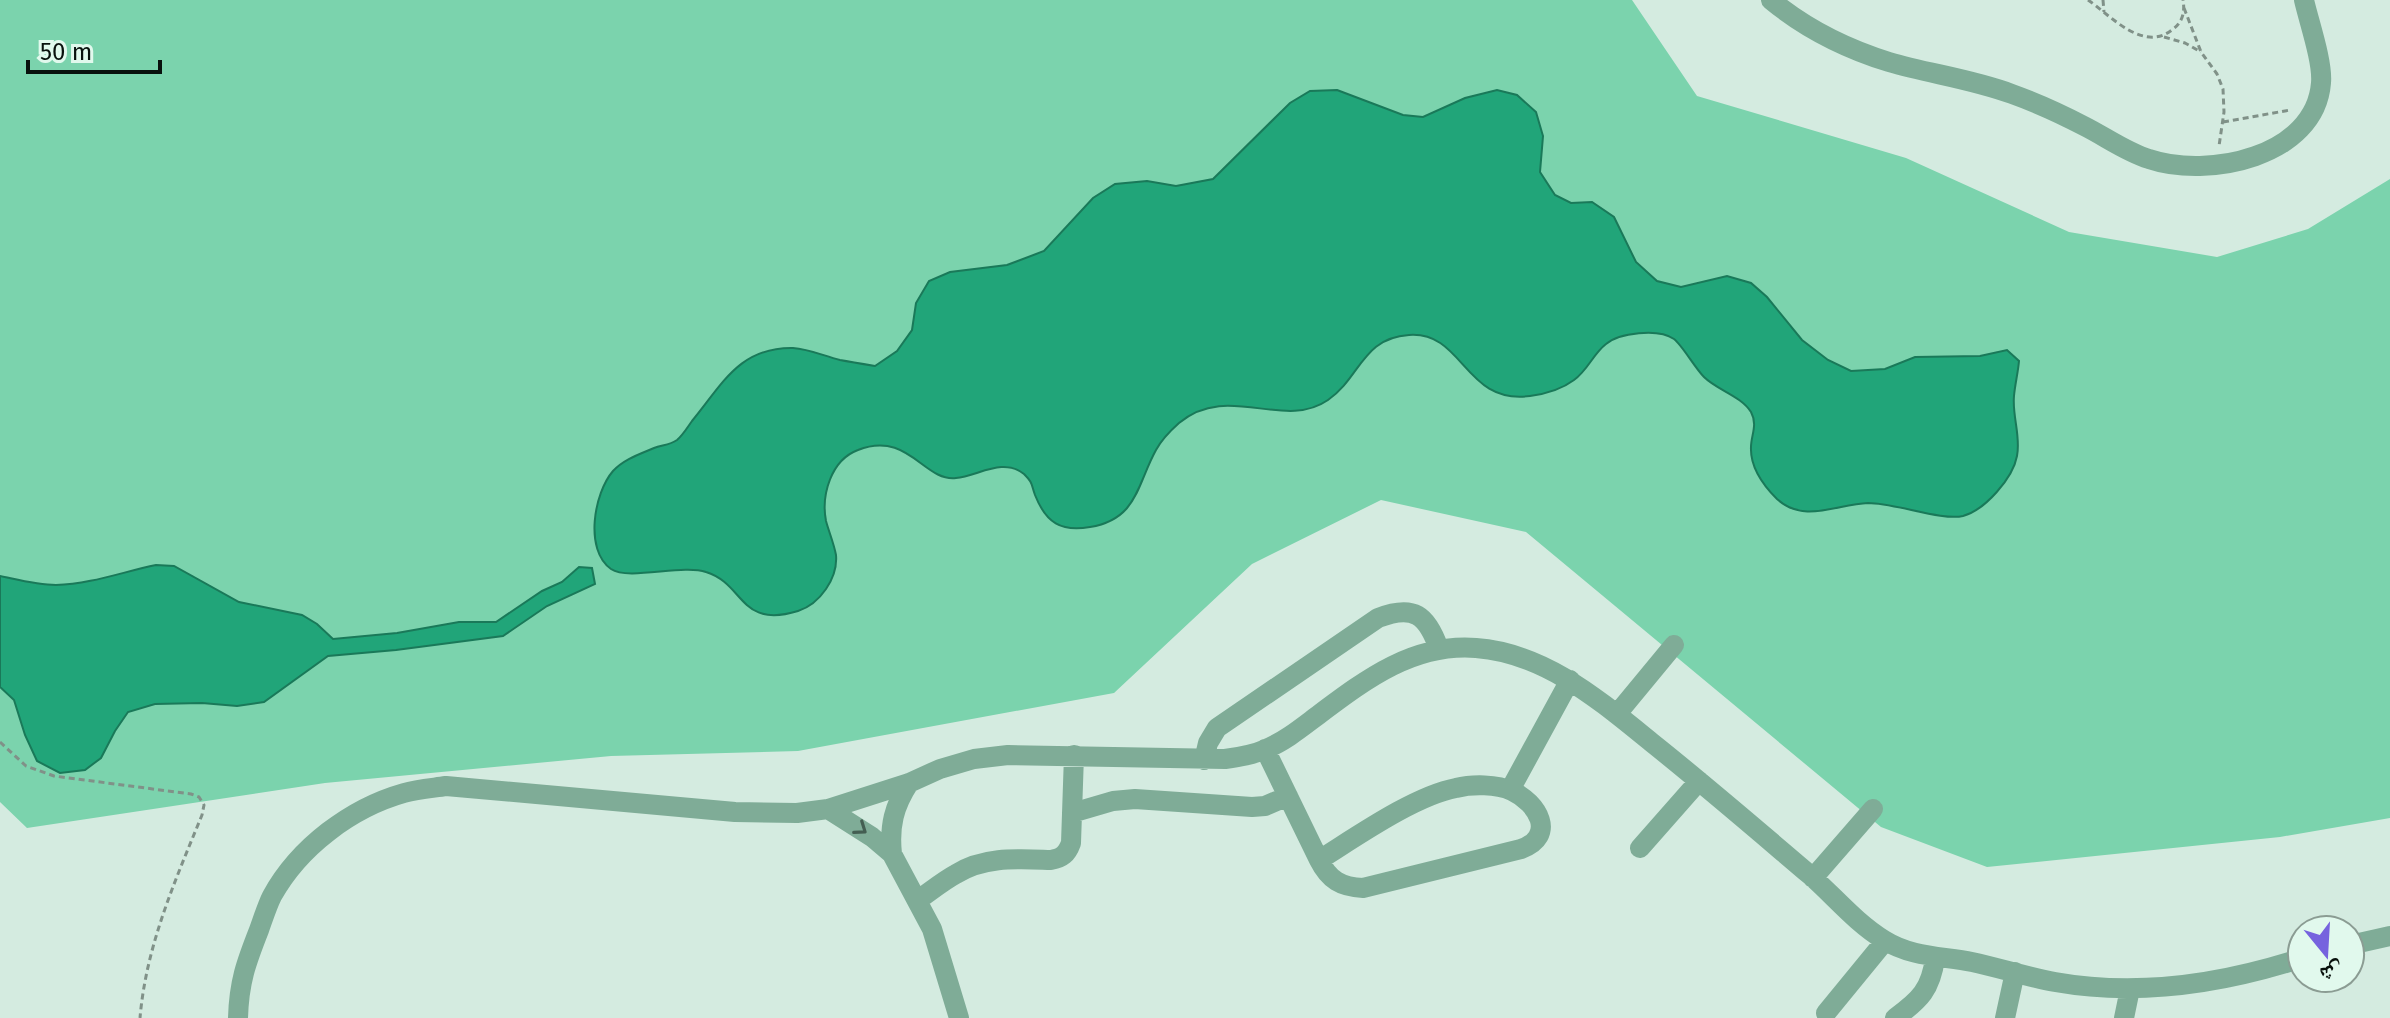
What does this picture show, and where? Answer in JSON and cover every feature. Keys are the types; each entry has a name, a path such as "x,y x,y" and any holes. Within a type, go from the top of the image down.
{"lane":[{"path":"1771,0 1801,22 1863,52 2008,92 2085,126 2130,152 2175,165 2198,167 2221,165 2259,155 2276,147 2308,121 2318,104 2322,80 2304,0"},
{"path":"1204,760 1208,743 1217,728 1378,618 1394,612 1411,612 1427,620 1439,649"},
{"path":"1617,714 1674,645"},
{"path":"238,1018 239,988 247,959 272,896 297,861 328,831 364,809 404,793 446,786 766,814 797,813 828,809 974,759 1008,755 1204,760 1235,758 1265,749 1290,736 1386,667 1439,649 1474,647 1508,652 1540,663 1570,680 1699,781 1870,930 1909,952 2053,982 2130,989 2219,981 2286,963"},
{"path":"1510,790 1570,680"},
{"path":"1265,749 1319,860 1325,872 1349,888 1363,888 1531,845 1539,837 1542,826 1539,815 1522,797 1510,790 1484,786 1457,787 1429,796 1319,860"},
{"path":"918,900 956,873 974,865 992,860 1051,860 1067,852 1071,843 1074,755"},
{"path":"1640,848 1699,781"},
{"path":"892,854 892,816 898,799 909,783"},
{"path":"1072,813 1113,801 1135,799 1252,807 1265,806 1288,796"},
{"path":"828,809 861,829 892,854 932,929 959,1018"},
{"path":"1813,878 1873,809"},
{"path":"2366,941 2390,936"},
{"path":"1826,1013 1885,941"},
{"path":"1895,1018 1924,993 1933,976 1935,958"},
{"path":"2005,1018 2015,972"},
{"path":"2124,1018 2130,989"}],"path":[{"path":"2088,0 2127,30 2185,43 2201,52"},
{"path":"2103,0 2104,12"},
{"path":"2183,0 2201,52 2217,74 2223,89 2225,101 2219,150 2228,148"},
{"path":"2158,36 2179,24 2184,8"},
{"path":"2223,122 2297,109 2288,119"},
{"path":"0,742 26,766 54,776 191,794 199,797 204,805 163,910 146,978 140,1018"}],"shaded area":[{"path":"0,0 1632,0 1697,96 1906,158 2069,232 2217,257 2308,229 2390,179 2390,818 2280,837 1987,867 1881,827 1526,532 1381,500 1252,564 1114,693 798,751 611,756 325,783 27,828 0,802"},
{"path":"1337,90 1403,115 1423,117 1465,98 1497,90 1517,95 1536,112 1543,136 1540,172 1555,195 1571,203 1592,202 1614,217 1636,262 1657,281 1681,287 1727,276 1751,283 1767,297 1802,340 1828,360 1851,371 1885,369 1915,357 1980,356 2007,350 2019,361 2014,392 2018,448 2010,474 1989,500 1963,516 1943,516 1868,503 1821,511 1798,510 1777,499 1755,469 1751,454 1753,417 1747,406 1704,377 1674,339 1639,333 1620,337 1601,348 1583,372 1564,386 1530,396 1508,396 1491,390 1477,380 1442,344 1427,337 1409,335 1381,343 1339,391 1311,408 1293,411 1217,406 1179,423 1161,442 1127,508 1106,523 1090,527 1071,528 1050,519 1039,505 1029,480 1016,469 999,467 964,477 945,477 890,446 858,450 841,462 827,490 826,521 836,555 831,581 814,603 798,611 779,615 753,610 729,586 706,572 619,572 603,560 597,549 595,521 601,493 613,471 632,457 677,440 723,382 745,361 774,349 793,348 875,366 897,351 912,330 916,303 929,281 950,272 1007,265 1044,251 1093,198 1115,184 1147,181 1176,186 1213,179 1290,103 1310,91"},
{"path":"156,565 174,566 239,602 302,615 333,639 397,633 459,622 496,622 542,591 562,582 579,567 592,568 595,584 547,606 503,636 328,656 264,702 237,706 155,704 128,712 101,758 85,770 60,773 37,761 14,700 0,687 0,576 56,585 94,580"}]}
